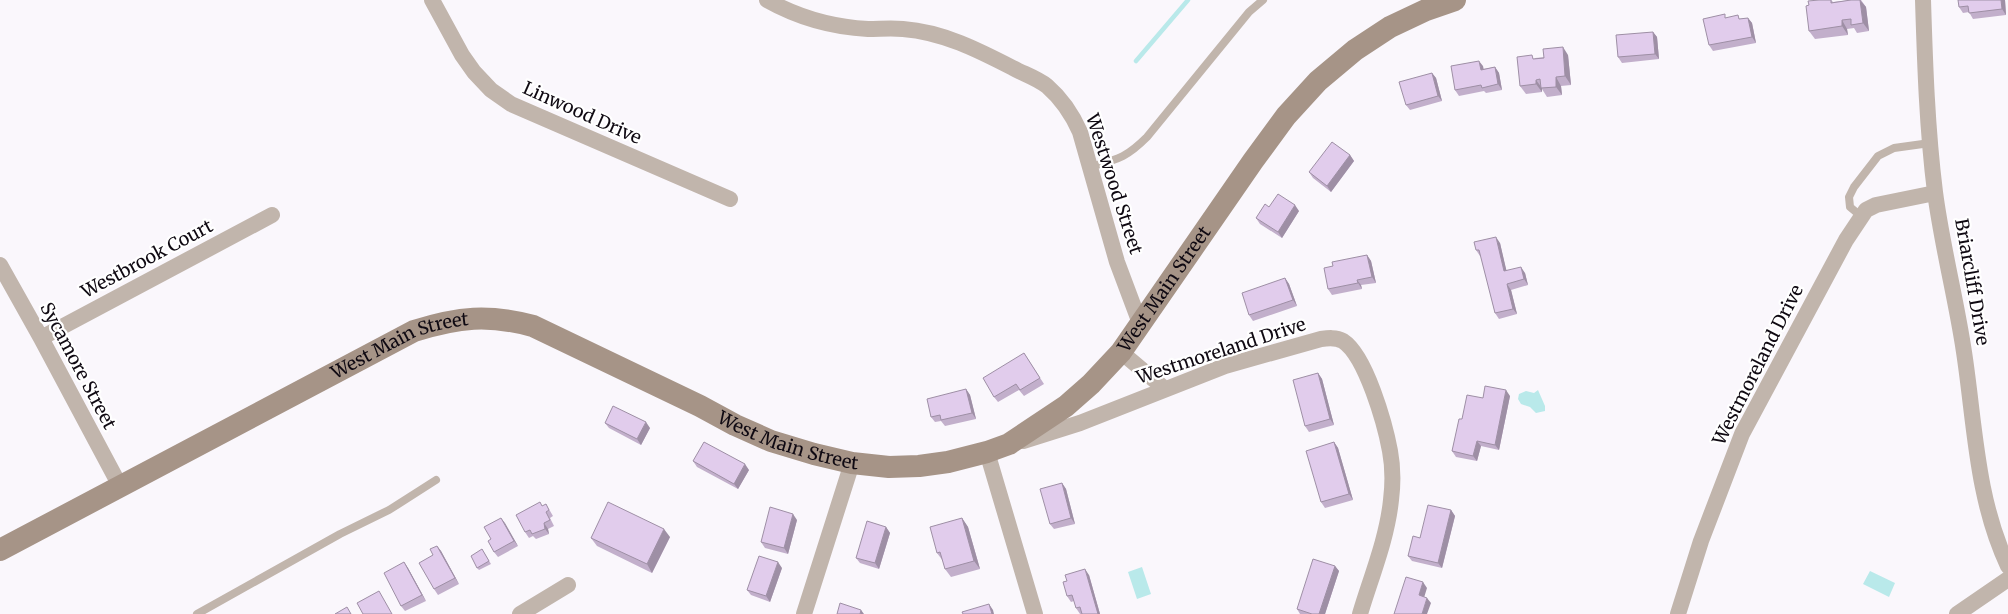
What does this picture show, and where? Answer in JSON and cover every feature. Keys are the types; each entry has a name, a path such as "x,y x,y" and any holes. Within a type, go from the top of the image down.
{"main road":[{"name":"West Main Street","path":"0,550 414,331 465,318 511,320 533,326 700,406 735,425 771,440 814,454 852,463 888,467 919,466 948,462 987,452 1008,444 1066,406 1091,384 1121,352 1141,326 1253,161 1301,98 1336,65 1372,38 1426,10 1455,0"}],"street":[{"name":"Linwood Drive","path":"432,0 462,55 474,72 491,90 510,104 730,200"},
{"name":"Westwood Street","path":"767,0 782,9 811,20 840,26 903,29 932,33 975,49 1045,85 1061,99 1072,114 1080,132 1117,262 1141,326"},
{"name":"Briarcliff Drive","path":"1923,0 1930,143 1935,193 1964,352 1978,466 1991,519 2008,566"},
{"name":"Westmoreland Drive","path":"1678,614 1701,541 1742,434 1841,248 1866,210 1876,205 1935,193"},
{"name":"Westbrook Court","path":"42,338 272,215"},
{"name":"Sycamore Street","path":"0,265 42,338 120,486"},
{"name":"Westmoreland Drive","path":"1008,444 1080,423 1225,366 1321,339 1341,340 1351,347 1360,360 1378,406 1390,451 1392,477 1392,500 1387,525 1360,614"},
{"path":"1121,352 1165,388"},
{"path":"987,452 1035,614"},
{"path":"804,614 852,463"},
{"path":"1957,614 2008,579"},
{"path":"520,614 568,585"}],"lane":[{"path":"1090,167 1122,158 1140,144 1222,43 1249,12 1263,0"},
{"path":"1862,217 1850,207 1849,197 1878,156 1894,148 1930,143"},
{"path":"197,614 340,534 388,510 436,480"}],"water":[{"path":"1538,390 1545,406 1545,411 1536,413 1530,407 1521,404 1518,399 1519,394 1526,391 1534,393"},
{"path":"1142,567 1151,594 1137,599 1128,572"},
{"path":"1870,571 1895,583 1889,597 1863,584"}],"building":[{"path":"1831,0 1831,3 1860,0 1863,23 1851,25 1851,19 1842,20 1842,26 1809,31 1806,6 1809,5 1808,1"},
{"path":"1958,0 2001,0 2002,9 1969,13 1968,6 1959,7"},
{"path":"1725,14 1725,18 1738,15 1739,19 1748,18 1752,37 1709,45 1703,19"},
{"path":"1653,32 1655,54 1618,57 1616,35"},
{"path":"1563,47 1565,76 1556,77 1556,87 1541,88 1540,79 1536,80 1536,84 1520,86 1517,57 1532,55 1533,59 1544,58 1543,49"},
{"path":"1479,61 1481,70 1495,67 1498,84 1482,88 1481,85 1455,90 1451,66"},
{"path":"1432,73 1438,96 1406,105 1399,82"},
{"path":"1332,142 1350,155 1327,186 1309,172"},
{"path":"1278,194 1295,205 1278,232 1256,218 1265,204 1269,207"},
{"path":"1496,237 1504,271 1521,267 1524,279 1507,284 1513,309 1495,313 1479,250 1476,250 1474,242"},
{"path":"1367,255 1372,277 1357,280 1358,283 1328,289 1324,268 1333,266 1332,262"},
{"path":"1285,278 1293,300 1249,315 1242,293"},
{"path":"1024,353 1040,378 1020,390 1016,384 994,397 983,378"},
{"path":"1318,373 1330,419 1305,426 1293,380"},
{"path":"1485,386 1506,390 1495,445 1477,441 1473,456 1452,451 1459,419 1462,419 1467,395 1483,398"},
{"path":"966,389 972,413 941,420 940,415 931,417 927,399"},
{"path":"613,406 646,422 637,439 605,423"},
{"path":"704,442 745,464 734,484 693,461"},
{"path":"1334,442 1349,494 1321,502 1306,451"},
{"path":"1062,483 1071,518 1050,524 1040,489"},
{"path":"540,502 542,506 546,504 549,510 546,512 550,520 544,523 545,529 532,534 530,530 525,532 516,515"},
{"path":"608,502 664,529 647,564 591,538"},
{"path":"1428,505 1451,510 1438,563 1408,556 1413,536 1420,538"},
{"path":"770,507 793,514 784,548 761,542"},
{"path":"501,518 514,541 494,552 488,541 491,539 484,527"},
{"path":"962,518 974,561 945,569 940,552 937,553 930,527"},
{"path":"867,521 886,527 875,563 856,558"},
{"path":"437,546 455,578 434,589 419,563 433,555 430,549"},
{"path":"482,549 489,561 477,568 471,556"},
{"path":"759,556 778,562 766,596 747,590"},
{"path":"1313,559 1335,566 1319,614 1312,614 1297,609"},
{"path":"404,562 422,595 401,606 384,573"},
{"path":"1085,569 1098,614 1082,614 1080,607 1076,608 1072,595 1067,596 1063,582 1067,581 1065,575"},
{"path":"1406,577 1423,582 1419,595 1427,598 1422,614 1394,614"},
{"path":"379,591 392,614 363,614 357,603"},
{"path":"840,603 861,610 860,614 837,614"},
{"path":"989,604 992,614 963,614 962,612"},
{"path":"347,607 351,614 335,614"}],"waterway":[{"path":"1136,61 1188,0"}]}
